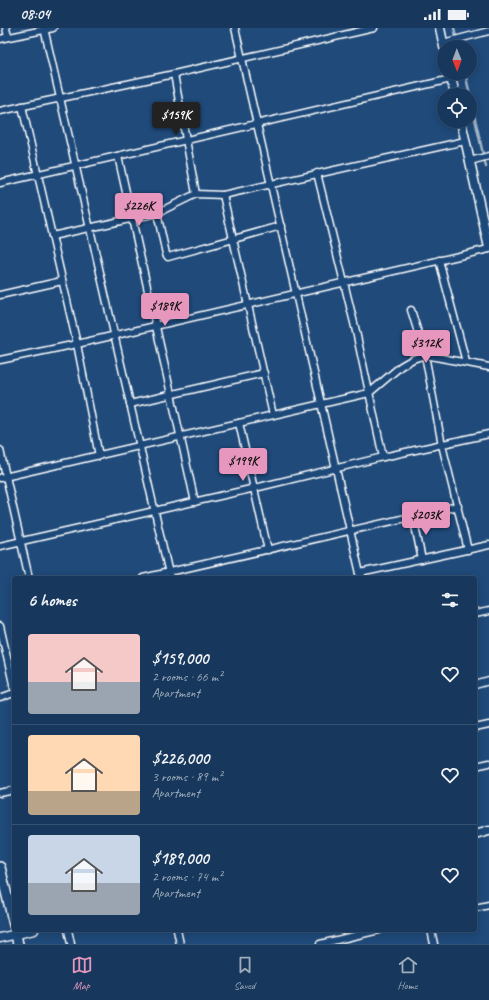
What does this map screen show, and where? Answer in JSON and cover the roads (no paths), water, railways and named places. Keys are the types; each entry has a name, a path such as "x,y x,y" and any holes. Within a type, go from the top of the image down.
{"main road":[{"path":"0,869 12,917"},
{"path":"16,932 18,944"}],"street":[{"path":"6,28 8,37"},
{"path":"0,39 53,28"},
{"path":"236,28 361,576 489,545"},
{"path":"0,111 174,74 374,28"},
{"path":"440,28 443,40"},
{"path":"44,29 169,576 268,550 458,506"},
{"path":"460,40 489,31"},
{"path":"174,74 196,194"},
{"path":"0,183 186,141 437,79"},
{"path":"22,106 77,344 98,456"},
{"path":"0,360 77,344 114,334 489,248 462,128"},
{"path":"52,236 157,213 196,194 223,195 465,141"},
{"path":"118,156 195,502"},
{"path":"470,161 489,156"},
{"path":"317,173 344,282 383,457"},
{"path":"223,195 273,415"},
{"path":"157,213 166,254 168,257 281,226"},
{"path":"439,260 466,362"},
{"path":"0,294 62,281"},
{"path":"411,310 425,355 442,445 468,550"},
{"path":"3,477 369,393 401,366 413,359 425,355 489,367"},
{"path":"130,404 264,373"},
{"path":"239,424 255,488 268,550"},
{"path":"0,546 21,540 195,502 383,457 489,434"},
{"path":"0,450 3,477 21,540 29,576"},
{"path":"413,516 422,560"},
{"path":"477,614 489,611"},
{"path":"0,626 12,679"},
{"path":"477,685 489,682"},
{"path":"0,698 12,694"},
{"path":"477,728 489,725"},
{"path":"477,766 489,763"},
{"path":"0,793 12,790"},
{"path":"477,833 489,830"},
{"path":"477,908 489,905"},
{"path":"0,938 16,932"},
{"path":"68,932 71,944"},
{"path":"177,932 180,944"},
{"path":"320,944 371,932"},
{"path":"431,932 434,944"},
{"path":"351,937 352,944"}],"waterway":[{"path":"454,28 457,40"},
{"path":"467,80 468,88"},
{"path":"477,128 486,167"}]}
